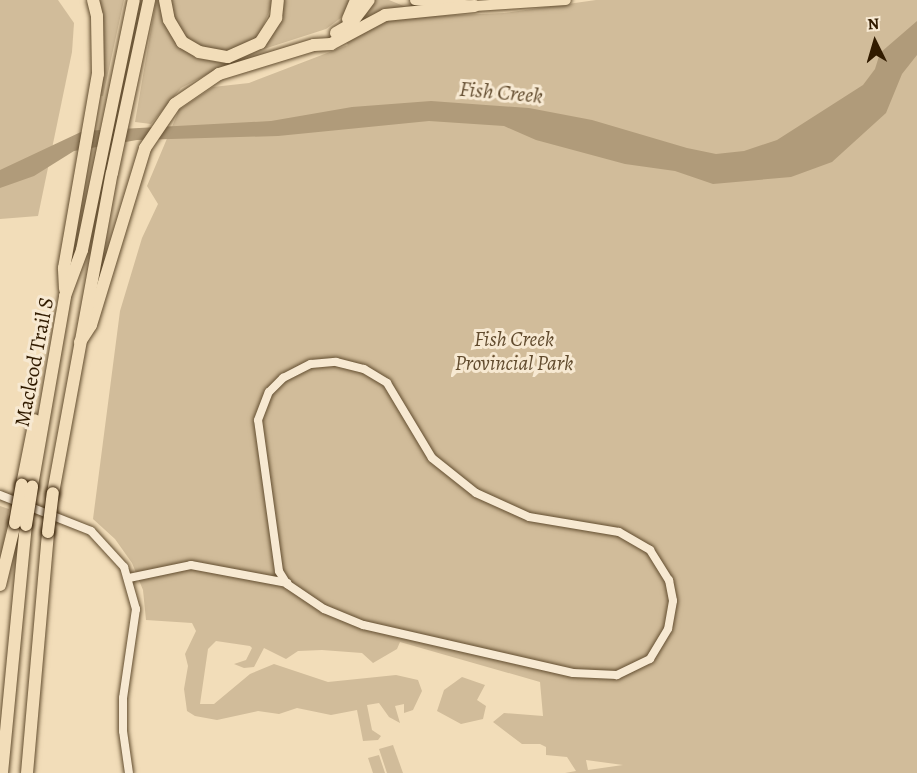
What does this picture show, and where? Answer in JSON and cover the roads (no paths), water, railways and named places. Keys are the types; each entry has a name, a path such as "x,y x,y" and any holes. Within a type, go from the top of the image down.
{"highway":[{"path":"65,296 64,268 94,107 99,58 93,0"},
{"name":"Macleod Trail S","path":"2,773 20,524 65,296 82,250 109,108 134,0"},
{"name":"Macleod Trail S","path":"27,773 53,494 112,173 149,0"},
{"path":"165,0 169,20 182,42 199,52 228,57 260,43 276,18 278,0"},
{"path":"341,30 356,0"},
{"path":"80,342 92,325 135,178 149,141 175,104 219,74 314,45 341,30 369,0"},
{"path":"314,45 331,44 385,15 475,6"},
{"path":"0,585 20,524"}],"main road":[{"path":"415,0 475,6 566,0"}],"street":[{"path":"129,578 191,565 253,575 287,584 324,609 363,626 595,676 627,673 646,663 664,639 673,612 669,580 651,550 619,532 529,517 476,493 432,458 387,383 346,363 301,367 276,384 261,408 258,443 280,573 287,584"},
{"path":"0,495 91,531 115,553 129,578 136,617 123,698 123,731 129,773"},
{"path":"0,502 38,510"},
{"path":"253,575 272,570 278,554"}],"water label":[{"name":"Fish Creek","path":"501,93"}],"park label":[{"name":"Fish Creek Provincial Park","path":"514,351"}]}
